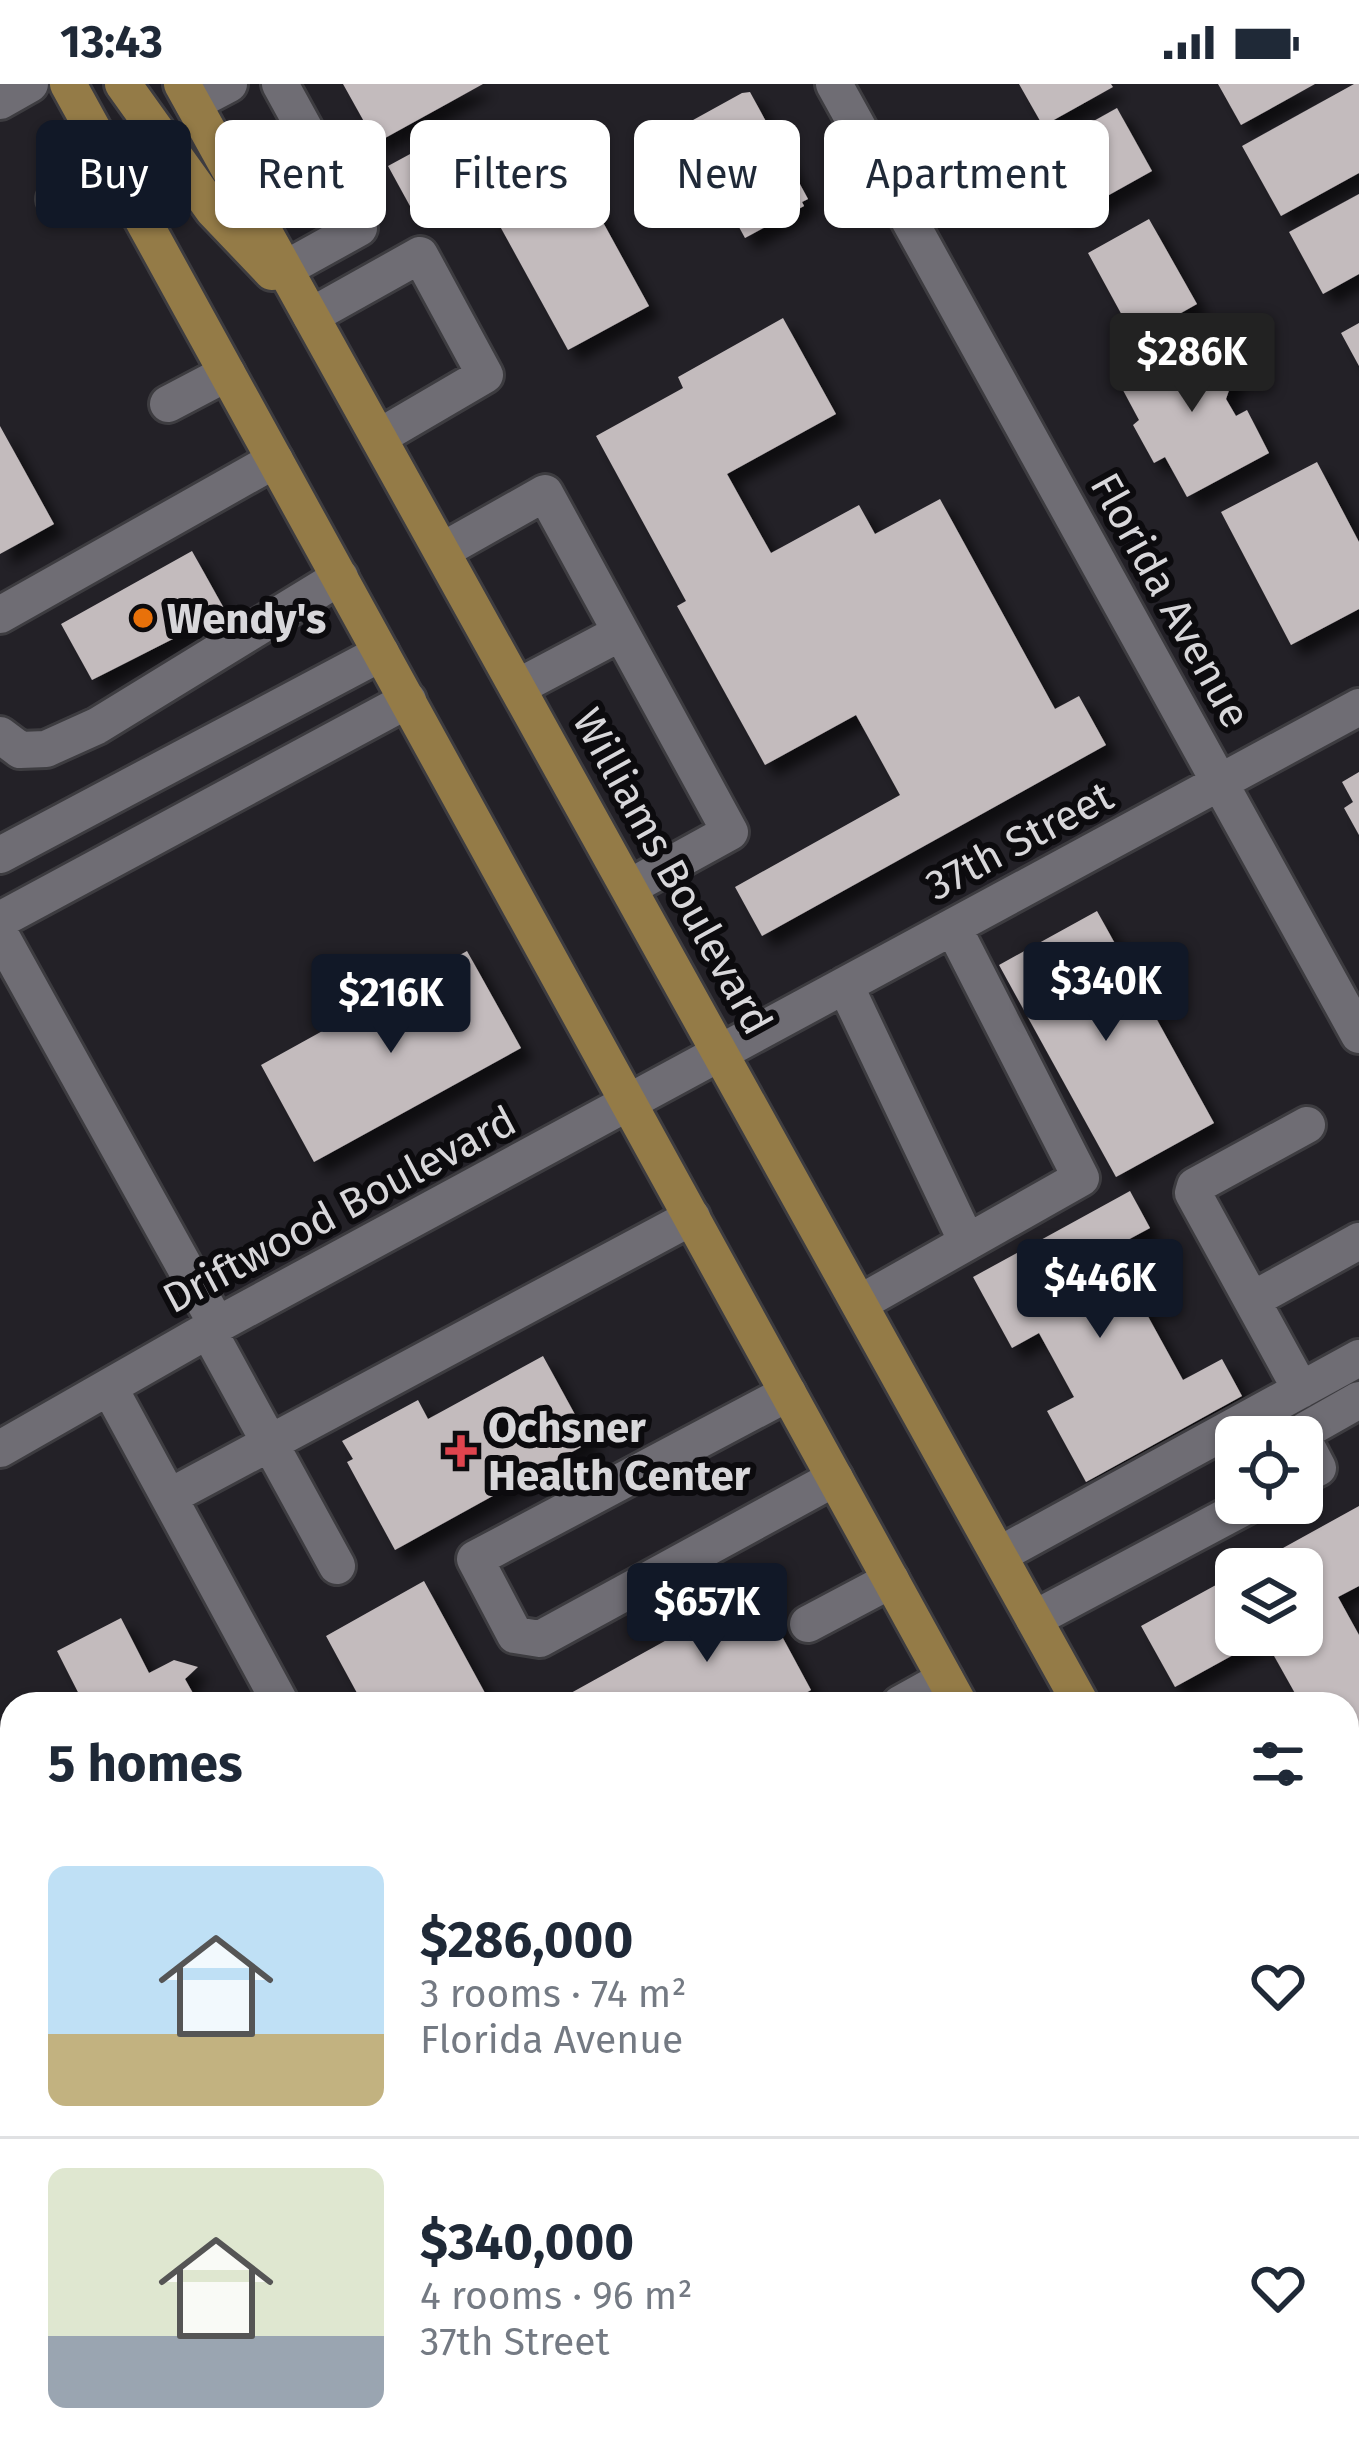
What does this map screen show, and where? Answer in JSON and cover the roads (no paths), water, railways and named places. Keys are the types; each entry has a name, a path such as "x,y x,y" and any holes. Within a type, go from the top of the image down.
{"main road":[{"path":"68,84 88,120"},
{"path":"123,84 213,210 309,312"},
{"name":"Williams Boulevard","path":"188,93 1074,1692"},
{"path":"147,228 952,1691"}],"street":[{"path":"0,100 30,84"},
{"path":"188,93 229,84"},
{"path":"280,84 359,229 285,269"},
{"name":"Florida Avenue","path":"834,84 1358,1031"},
{"path":"309,312 420,255 431,274 485,374 379,437"},
{"path":"168,404 227,373"},
{"path":"0,615 275,460"},
{"path":"442,550 545,493 730,832 630,887"},
{"path":"0,735 20,750 46,749 97,726 340,578"},
{"path":"518,687 620,633"},
{"path":"0,855 381,653"},
{"path":"0,920 408,700"},
{"name":"37th Street","path":"722,1052 1359,707"},
{"path":"860,1303 1081,1178 953,927"},
{"path":"0,934 337,1566"},
{"path":"845,986 967,1243"},
{"name":"Driftwood Boulevard","path":"0,1449 722,1052"},
{"path":"1301,1390 1193,1193 1195,1186 1307,1125"},
{"path":"169,1498 692,1217"},
{"path":"1252,1300 1359,1241"},
{"path":"999,1555 1359,1358"},
{"path":"109,1387 274,1692"},
{"path":"788,1393 475,1559 515,1635 540,1639 835,1478"},
{"path":"1323,1420 1359,1400"},
{"path":"1034,1619 1215,1523"},
{"path":"808,1624 891,1580"}],"place":[{"name":"Wendy's","path":"143,618"},
{"name":"Ochsner Health Center","path":"461,1451"}]}
